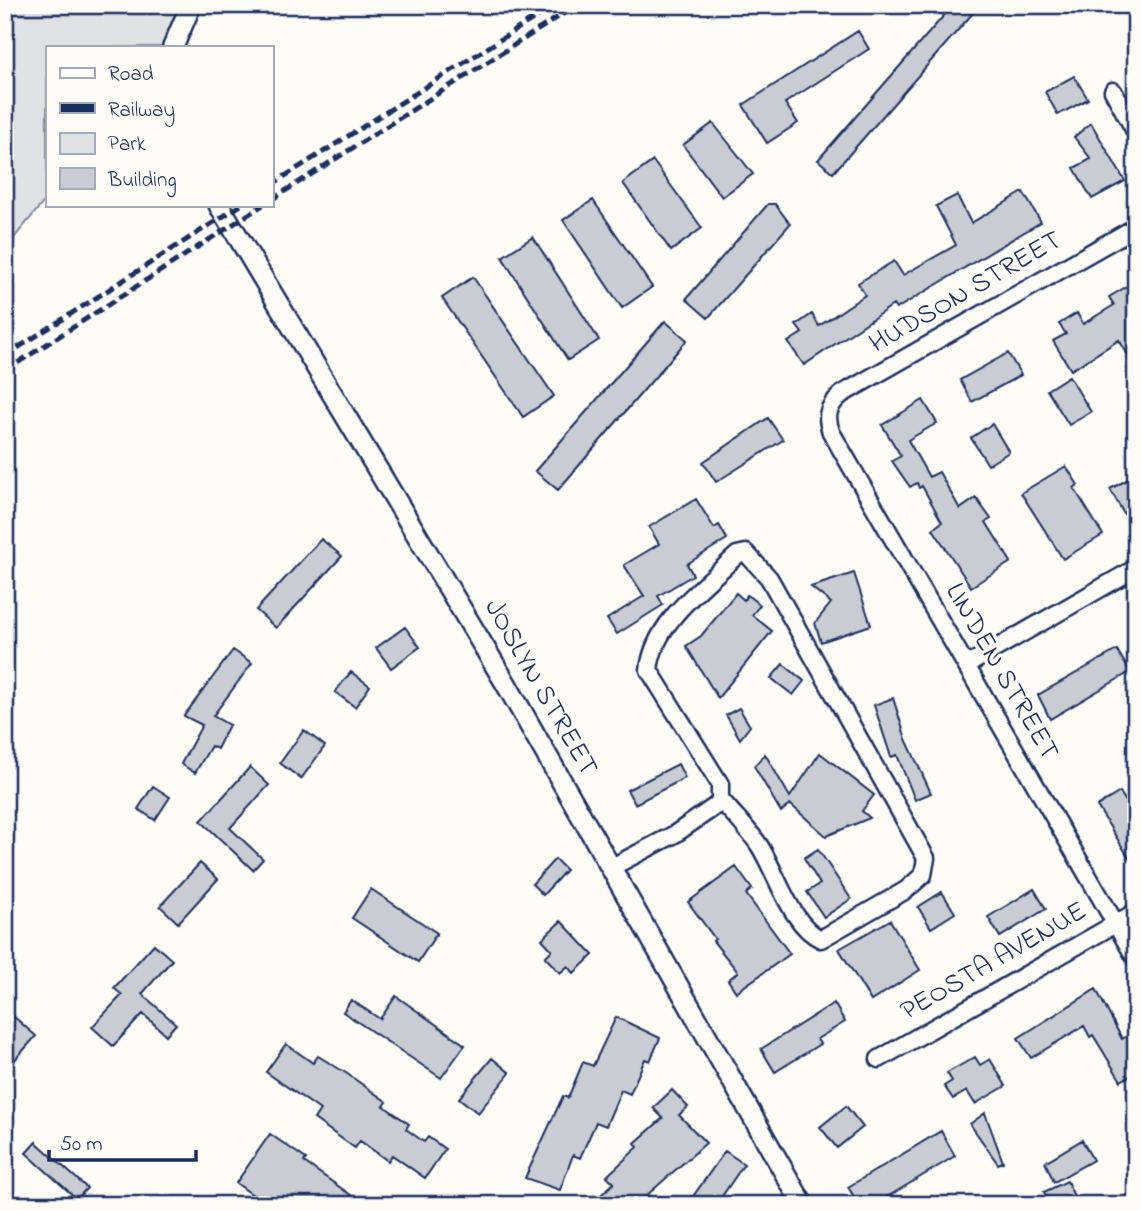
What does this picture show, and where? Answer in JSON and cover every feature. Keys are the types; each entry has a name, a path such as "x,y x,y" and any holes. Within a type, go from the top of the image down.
{"street":[{"path":"173,46 191,5"},
{"path":"1113,91 1136,133"},
{"name":"JOSLYN STREET","path":"220,206 416,530 803,1205"},
{"name":"HUDSON STREET","path":"828,410 842,394 1136,227"},
{"name":"LINDEN STREET","path":"828,410 831,432 1136,959"},
{"path":"611,868 675,834 717,805 720,799 720,784 649,670 651,651 667,624 737,555 746,553 769,578 854,727 926,858 923,875 906,890 821,939 809,933 796,918 758,843 720,799"},
{"path":"967,665 1136,568"},
{"name":"PEOSTA AVENUE","path":"879,1059 1136,912"}],"green space":[{"path":"5,5 180,5 169,46 46,46 46,199 5,249"}],"building":[{"path":"953,5 980,5 833,173 818,160"},
{"path":"858,31 869,49 785,103 798,123 767,143 743,105"},
{"path":"1074,76 1088,99 1058,115 1045,92"},
{"path":"713,123 753,174 722,197 683,145"},
{"path":"1091,123 1125,181 1092,199 1074,168 1091,159 1074,137"},
{"path":"653,161 702,228 671,251 623,183"},
{"path":"1023,192 1041,222 896,309 893,305 804,365 788,342 802,333 796,325 812,314 819,326 865,295 858,283 894,261 903,275 956,245 936,206 957,195 971,223"},
{"path":"593,200 652,287 622,308 563,220"},
{"path":"768,204 775,204 790,224 708,318 686,299"},
{"path":"533,237 599,340 568,360 502,257"},
{"path":"473,277 554,396 523,417 442,298"},
{"path":"1136,281 1136,368 1119,340 1071,370 1053,341 1066,334 1059,324 1077,313 1083,324 1114,305 1109,297"},
{"path":"665,321 687,340 558,490 535,471"},
{"path":"1008,353 1021,375 972,402 960,380"},
{"path":"1069,376 1091,412 1069,425 1047,390"},
{"path":"923,400 937,423 908,440 929,477 939,472 960,509 976,498 991,519 986,522 1011,562 971,587 933,529 942,522 922,486 919,488 917,483 910,487 892,461 901,456 882,425"},
{"path":"768,418 783,440 716,482 703,462"},
{"path":"992,424 1009,452 988,465 971,438"},
{"path":"1066,466 1078,485 1074,488 1103,535 1063,559 1021,493"},
{"path":"1136,475 1136,507 1124,514 1110,489"},
{"path":"696,499 714,528 719,525 727,539 687,564 693,575 658,596 663,605 617,634 607,619 644,596 624,565 659,544 649,527"},
{"path":"321,539 342,556 276,628 256,610"},
{"path":"854,573 871,625 821,642 815,623 831,603 811,587"},
{"path":"736,593 744,600 747,595 760,605 752,615 772,631 718,698 686,646 701,636"},
{"path":"405,627 420,647 391,668 376,648"},
{"path":"233,650 252,663 213,716 229,725 217,749 211,746 195,773 181,764 202,725 184,716"},
{"path":"1117,650 1130,672 1050,719 1038,695"},
{"path":"783,664 804,681 793,695 771,678"},
{"path":"351,672 370,686 355,707 335,692"},
{"path":"893,698 906,739 931,793 915,800 897,755 891,757 874,705"},
{"path":"739,708 750,726 740,739 726,715"},
{"path":"304,730 325,746 301,779 280,763"},
{"path":"820,753 874,795 862,811 870,818 826,836 790,804 781,812 754,766 765,754 790,797"},
{"path":"678,764 685,778 635,804 627,790"},
{"path":"250,767 269,785 230,828 263,859 253,870 201,821"},
{"path":"153,786 170,797 155,820 138,809"},
{"path":"1120,792 1136,818 1136,869 1097,806"},
{"path":"818,849 851,899 824,917 807,892 820,884 804,858"},
{"path":"555,859 566,870 543,895 532,884"},
{"path":"200,863 218,879 178,923 160,906"},
{"path":"736,867 752,889 746,894 790,954 736,992 728,980 738,972 713,941 715,939 688,902"},
{"path":"371,889 437,933 418,962 352,918"},
{"path":"1034,889 1046,909 1000,937 988,917"},
{"path":"942,892 955,913 931,928 918,907"},
{"path":"890,920 920,970 871,1001 839,949"},
{"path":"561,921 593,955 574,973 568,966 560,973 545,957 552,950 542,939"},
{"path":"154,944 172,960 142,994 176,1024 166,1035 143,1014 113,1046 92,1027 122,995 114,988"},
{"path":"1096,989 1122,1039 1127,1036 1136,1051 1136,1072 1121,1081 1093,1035 1090,1037 1084,1026 1031,1058 1018,1038"},
{"path":"396,996 465,1045 441,1078 343,1012 351,1000 380,1019"},
{"path":"834,1003 845,1022 817,1039 820,1044 775,1072 761,1049"},
{"path":"5,1009 36,1036 5,1071"},
{"path":"616,1017 660,1038 650,1061 645,1059 630,1094 621,1090 606,1126 596,1122 580,1158 573,1155 560,1190 525,1178 563,1096 568,1098 583,1062 593,1066"},
{"path":"286,1044 313,1063 318,1056 346,1073 387,1102 384,1106 409,1124 406,1129 424,1142 428,1137 445,1149 425,1178 392,1155 388,1161 360,1141 355,1148 314,1119 320,1110 266,1072"},
{"path":"975,1057 980,1065 990,1059 1006,1086 975,1104 967,1091 953,1099 944,1086 952,1081 947,1073"},
{"path":"492,1058 510,1073 478,1113 459,1098"},
{"path":"672,1090 688,1107 679,1115 706,1143 646,1196 654,1205 590,1205 614,1183 607,1176 638,1147 635,1143 663,1118 653,1108"},
{"path":"846,1106 863,1127 837,1148 820,1127"},
{"path":"985,1113 1003,1162 998,1164 970,1124"},
{"path":"941,1131 955,1156 874,1205 859,1205 848,1187"},
{"path":"270,1134 365,1205 267,1205 236,1183"},
{"path":"1082,1140 1093,1160 1054,1182 1045,1162"},
{"path":"36,1142 87,1188 77,1199 26,1153"},
{"path":"725,1151 744,1164 716,1205 687,1205"},
{"path":"1067,1181 1078,1205 1051,1205 1044,1192"}],"railway":[{"path":"273,184 555,5"},
{"path":"273,199 577,5"},
{"path":"5,356 239,206"},
{"path":"5,371 261,206"}]}
